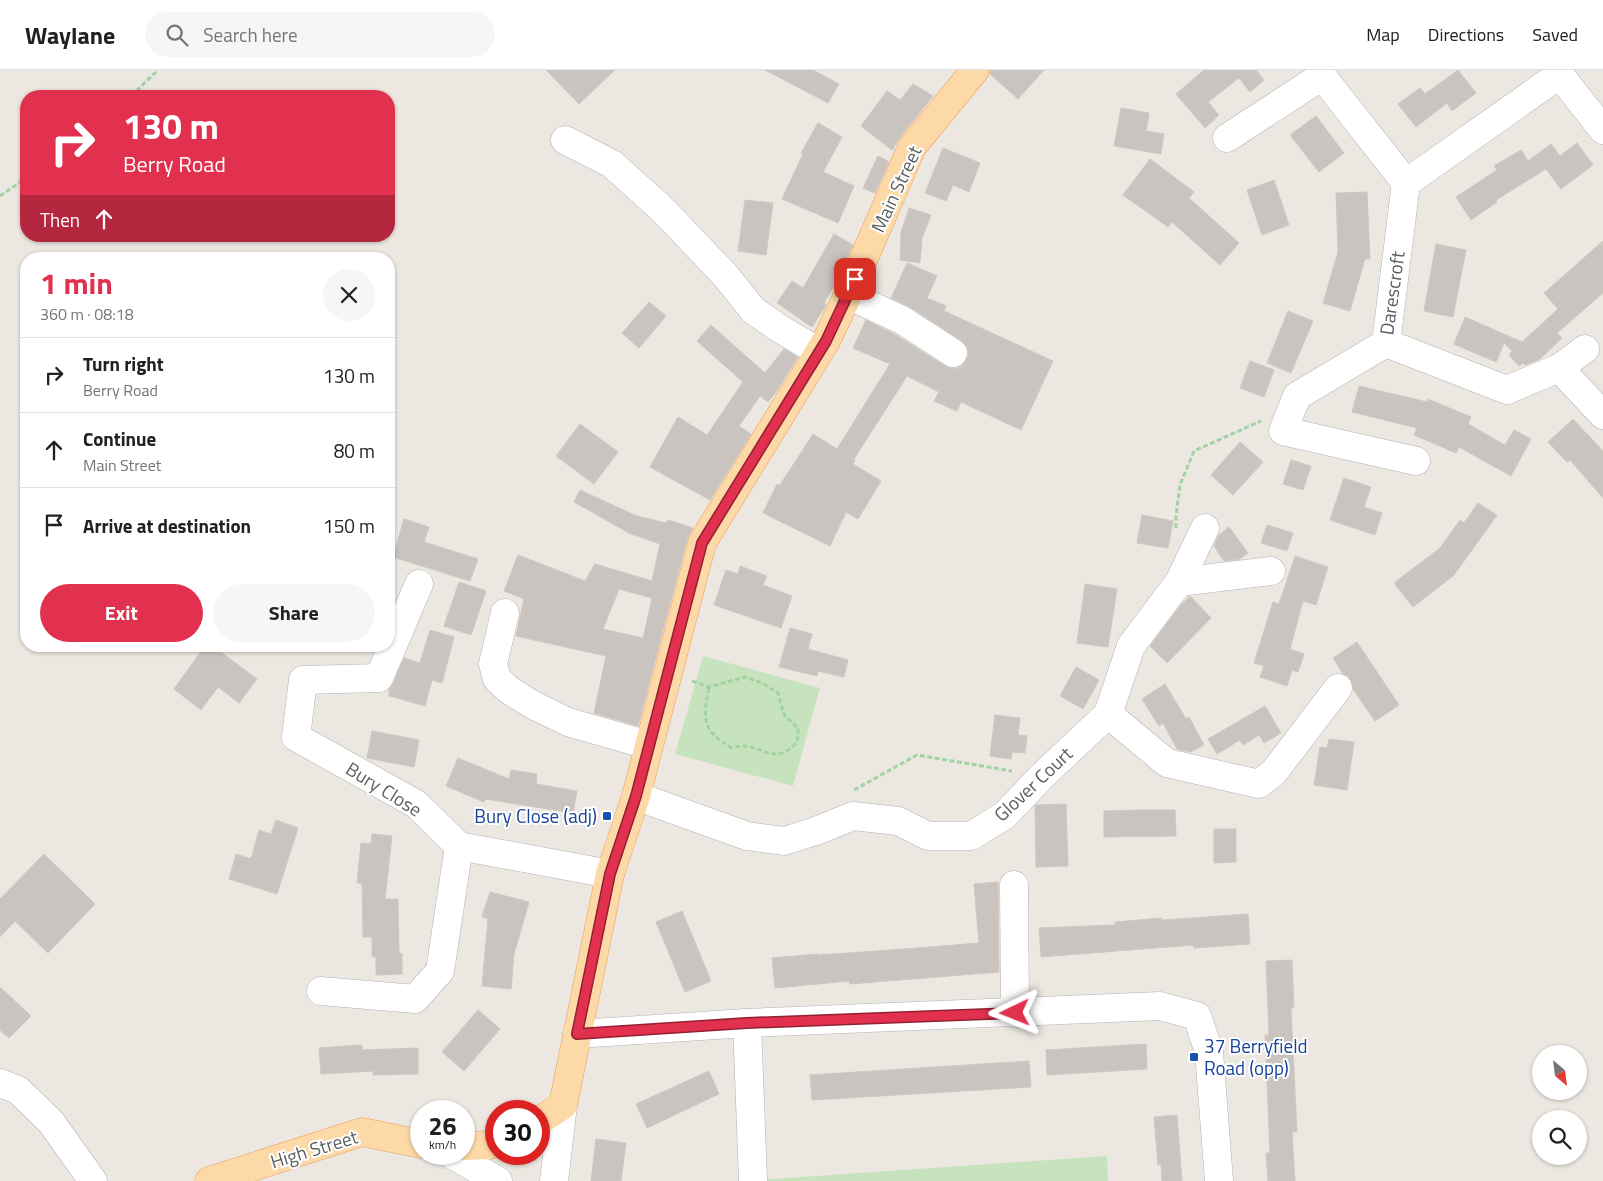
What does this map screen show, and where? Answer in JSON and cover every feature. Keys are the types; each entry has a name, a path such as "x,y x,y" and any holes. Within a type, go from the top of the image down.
{"main road":[{"name":"Main Street","path":"563,1105 610,874 636,796 702,543 819,352 848,295 912,147 975,70"},
{"path":"550,1114 563,1105"},
{"name":"High Street","path":"209,1181 362,1132 410,1142"}],"street":[{"path":"1227,138 1322,76 1406,183 1557,72 1603,130"},
{"path":"565,140 612,164 662,209 724,275 753,310 819,352"},
{"name":"Darescroft","path":"1406,183 1386,343 1297,396 1282,432 1416,461"},
{"path":"848,295 902,320 953,353"},
{"path":"1386,343 1507,390 1559,368 1585,349"},
{"path":"1559,368 1603,415"},
{"name":"Glover Court","path":"636,796 746,836 784,841 853,816 898,821 928,836 971,836 1005,815 1042,776 1108,714 1131,646 1178,582 1205,528"},
{"path":"1178,582 1272,571"},
{"name":"Bury Close","path":"395,640 419,584"},
{"path":"505,613 493,664 497,679 509,690 533,705 568,722 647,750"},
{"name":"Bury Close","path":"390,652 379,678 303,680 296,737 416,804 459,846"},
{"path":"1108,714 1167,764 1259,784 1274,772 1338,688"},
{"path":"321,991 415,999 440,971 459,846 610,874"},
{"path":"1014,885 1015,1013"},
{"path":"577,1034 747,1023 1160,1006 1197,1016 1209,1052 1219,1181"},
{"path":"747,1023 753,1181"},
{"path":"0,1083 18,1090 51,1122 93,1181"},
{"path":"554,1181 563,1105"},
{"path":"470,1165 498,1181"}],"path":[{"path":"137,90 158,70"},
{"path":"0,196 20,182"},
{"path":"1176,535 1176,516 1180,485 1194,451 1293,406"},
{"path":"667,674 708,687 746,677 762,683 778,693 784,715 798,728 798,741 783,754 775,755 756,748 738,746 732,748 708,730 704,708 708,687"},
{"path":"851,792 917,755 1042,776"}],"green space":[{"path":"703,656 820,688 793,786 675,754"},
{"path":"1107,1156 1108,1181 758,1181 758,1180"}],"building":[{"path":"546,70 615,70 579,104"},
{"path":"765,70 813,70 839,84 828,103"},
{"path":"990,70 1044,70 1018,99 990,74"},
{"path":"1204,70 1256,70 1264,80 1250,92 1239,78 1208,102 1219,115 1205,128 1176,94"},
{"path":"1458,70 1476,93 1452,111 1447,103 1416,127 1398,104 1420,88 1425,94"},
{"path":"913,84 933,96 892,150 861,126 887,91 900,100"},
{"path":"1121,108 1149,113 1146,131 1164,134 1161,154 1114,146"},
{"path":"1316,116 1344,153 1319,172 1290,135"},
{"path":"818,123 842,137 823,172 854,186 838,223 782,199 803,154 801,153"},
{"path":"1577,143 1593,165 1561,189 1546,169 1496,200 1497,202 1471,220 1456,197 1497,170 1494,166 1521,150 1528,161 1551,144 1560,156"},
{"path":"943,148 980,163 969,192 953,185 946,201 925,193"},
{"path":"878,156 889,162 875,193 863,188"},
{"path":"1150,159 1194,192 1189,198 1239,243 1220,265 1172,222 1168,227 1123,195"},
{"path":"1274,180 1289,225 1262,235 1247,190"},
{"path":"1367,192 1370,259 1365,259 1350,311 1323,303 1338,252 1336,193"},
{"path":"745,200 773,203 766,255 738,251"},
{"path":"909,208 931,215 922,238 920,263 900,260 901,233"},
{"path":"834,234 853,245 840,275 824,303 826,304 825,307 812,327 777,303 792,281 803,288"},
{"path":"1603,241 1603,293 1557,333 1562,338 1540,359 1525,365 1523,363 1519,366 1509,355 1512,351 1504,343 1496,362 1454,344 1465,317 1522,342 1558,309 1544,293"},
{"path":"1436,244 1466,250 1453,317 1424,311"},
{"path":"907,263 937,276 927,298 946,306 944,311 1053,361 1021,430 961,402 957,411 934,401 939,392 907,376 854,459 853,464 881,481 858,519 846,512 830,546 763,513 777,484 780,485 813,434 837,449 890,364 853,348 866,320 894,334 945,366 953,369 961,367 969,354 967,346 961,340 910,307 891,298"},
{"path":"649,302 666,316 639,348 622,333"},
{"path":"1288,311 1313,321 1291,373 1267,363"},
{"path":"711,325 765,373 784,349 798,357 768,402 760,396 739,426 751,434 710,500 650,467 678,417 707,435 743,382 697,341"},
{"path":"1250,361 1274,370 1264,397 1240,388"},
{"path":"1359,386 1427,402 1428,399 1471,417 1468,424 1505,445 1514,430 1531,439 1511,476 1459,447 1456,453 1414,435 1417,428 1352,412"},
{"path":"1573,419 1603,451 1603,498 1570,460 1567,462 1548,442"},
{"path":"580,424 618,452 594,484 556,456"},
{"path":"1240,442 1263,462 1233,495 1211,475"},
{"path":"1291,460 1311,466 1303,490 1283,484"},
{"path":"1344,478 1371,487 1364,507 1382,513 1375,535 1330,520"},
{"path":"580,490 637,516 666,523 668,520 693,528 687,539 638,726 594,713 606,656 516,636 524,599 504,591 518,555 585,581 595,564 652,581 660,544 629,533 574,502","holes":["619,589 652,598 643,638 603,629"]},
{"path":"1478,503 1497,515 1454,575 1413,607 1394,583 1440,548 1460,520 1464,523"},
{"path":"1142,515 1173,521 1168,548 1137,543"},
{"path":"404,519 429,527 424,542 478,559 470,581 395,558 395,550"},
{"path":"1267,525 1293,533 1287,551 1261,543"},
{"path":"1229,527 1248,553 1240,559 1224,561 1214,546 1219,535"},
{"path":"1295,556 1328,567 1316,605 1303,601 1290,649 1304,654 1298,672 1292,670 1287,686 1260,677 1264,666 1254,663 1273,602 1279,604"},
{"path":"740,566 767,576 763,585 792,596 781,628 714,605 726,570 738,574"},
{"path":"459,582 486,591 471,635 444,626"},
{"path":"1085,584 1117,589 1108,647 1077,643"},
{"path":"1190,596 1211,618 1167,663 1150,646"},
{"path":"790,628 812,634 808,649 848,660 844,677 818,671 817,676 779,667"},
{"path":"430,630 454,637 442,683 432,680 425,706 389,696 389,690 404,658 420,663"},
{"path":"1357,642 1399,705 1375,721 1353,689 1352,682 1348,676 1343,674 1333,658"},
{"path":"201,652 221,652 257,679 239,703 218,687 201,710 174,689"},
{"path":"1076,667 1099,680 1083,709 1060,696"},
{"path":"1165,684 1186,719 1189,717 1204,745 1190,752 1177,749 1163,723 1159,726 1142,699"},
{"path":"1265,706 1281,733 1264,743 1259,735 1243,745 1240,740 1217,754 1208,739"},
{"path":"995,715 1020,718 1018,735 1027,736 1025,753 1012,752 1011,759 990,756"},
{"path":"372,731 419,740 414,767 367,758"},
{"path":"1329,739 1354,742 1347,790 1314,785 1320,747 1327,748"},
{"path":"458,758 509,779 511,770 537,774 536,784 577,791 573,813 485,799 484,802 446,786"},
{"path":"1066,804 1068,866 1036,867 1035,807 1036,805"},
{"path":"1175,810 1176,836 1104,837 1104,811"},
{"path":"276,820 298,828 277,894 229,879 236,854 251,859 259,830 271,834"},
{"path":"1214,829 1236,829 1236,862 1214,863"},
{"path":"372,834 392,836 385,899 398,899 399,954 402,953 402,974 376,975 376,957 372,957 372,937 363,937 362,883 357,883 361,843 371,844"},
{"path":"44,854 95,904 48,953 15,921 0,937 0,899"},
{"path":"998,882 999,972 850,984 849,981 775,988 772,958 979,943 974,884"},
{"path":"490,892 529,902 514,954 511,989 482,986 488,919 482,917"},
{"path":"682,911 711,981 685,992 656,922"},
{"path":"1248,914 1250,944 1194,948 1193,945 1041,957 1039,928 1115,925 1115,922 1162,918 1162,920"},
{"path":"1292,960 1294,1008 1291,1008 1297,1132 1292,1132 1295,1181 1268,1181 1266,1153 1270,1153 1265,1035 1269,1035 1266,961"},
{"path":"0,987 31,1016 9,1038 0,1030"},
{"path":"478,1010 500,1029 464,1071 442,1052"},
{"path":"1146,1044 1147,1069 1047,1075 1046,1050"},
{"path":"362,1045 362,1050 418,1048 418,1074 373,1075 373,1071 321,1074 319,1048"},
{"path":"1029,1061 1031,1087 812,1100 810,1075"},
{"path":"709,1071 719,1094 647,1128 636,1104"},
{"path":"1177,1115 1182,1181 1162,1181 1161,1164 1158,1165 1154,1117"},
{"path":"596,1139 626,1143 621,1181 591,1181"}],"place":[{"name":"Bury Close (adj)","path":"607,816"},
{"name":"37 Berryfield Road (opp)","path":"1194,1057"}],"route":[{"path":"855,279 826,341 702,543 645,755 636,796 610,874 577,1034 747,1023 1015,1013"}]}
